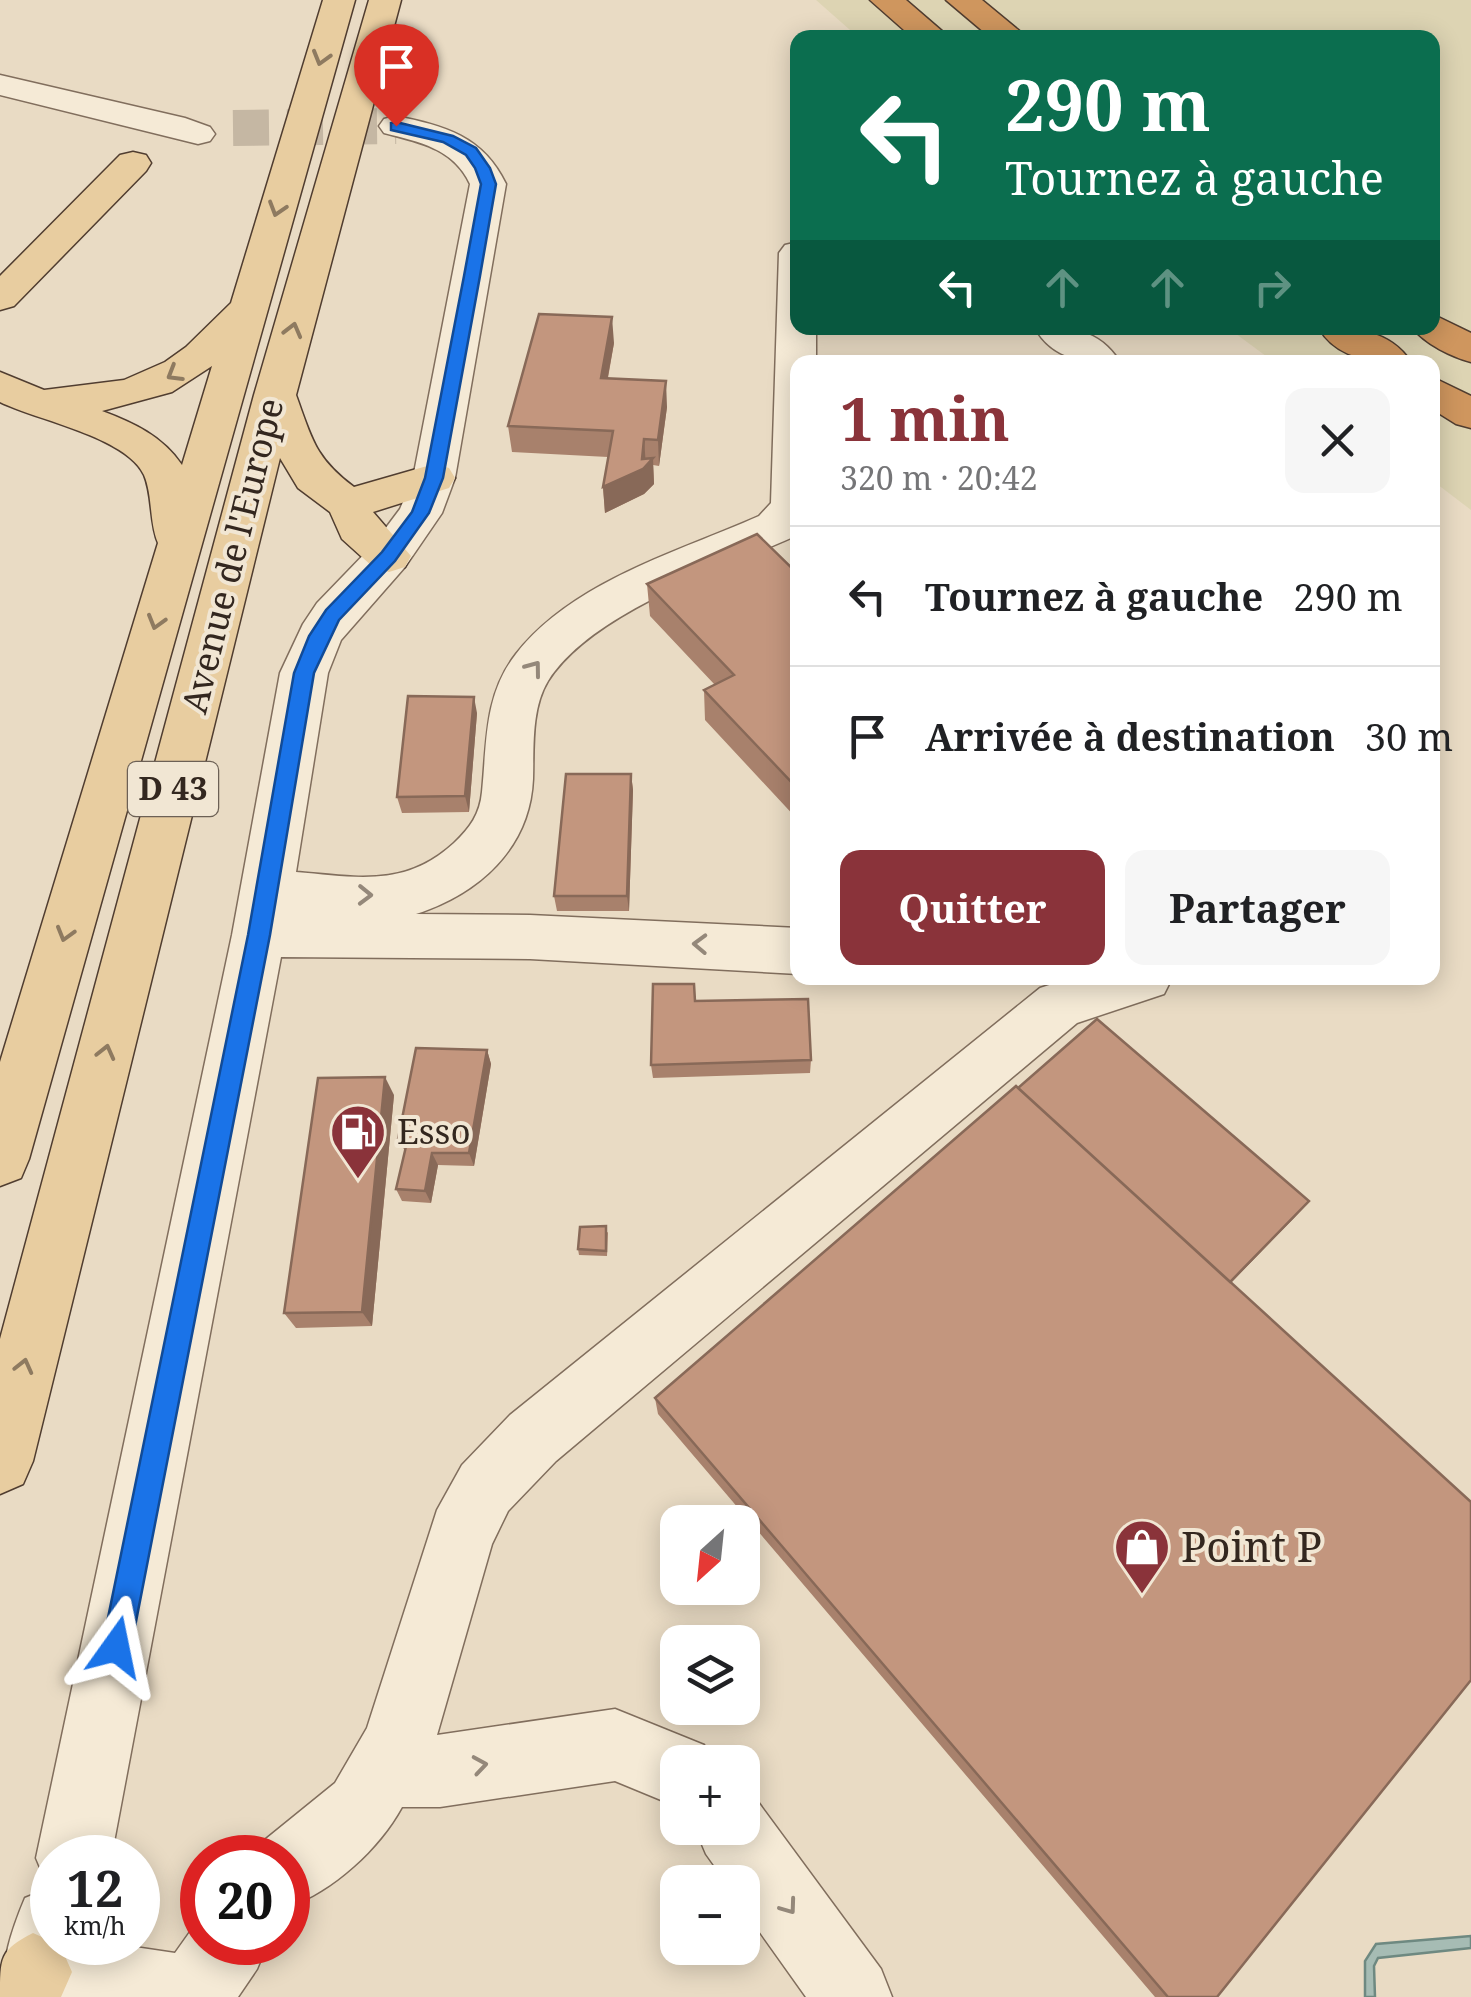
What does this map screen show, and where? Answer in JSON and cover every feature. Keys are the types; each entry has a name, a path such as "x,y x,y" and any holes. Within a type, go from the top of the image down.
{"highway":[{"path":"886,0 924,30"},
{"path":"962,0 1001,30"},
{"path":"1440,331 1471,350"},
{"path":"1349,335 1380,355"},
{"path":"1440,395 1471,415"}],"main road":[{"name":"D 43","path":"339,0 351,120"},
{"name":"D 43","path":"351,120 385,0"},
{"name":"Avenue de l'Europe","path":"0,1159 246,310 351,120"},
{"name":"Avenue de l'Europe","path":"0,1461 275,395 351,120"},
{"path":"0,298 132,163"},
{"path":"16,394 95,400 163,382 206,354 246,310"},
{"path":"16,394 136,440 165,472 169,510 178,542"},
{"path":"275,395 293,445 314,478 348,504 358,528 389,556"},
{"path":"348,504 434,478"}],"street":[{"path":"0,85 198,134"},
{"path":"88,104 132,163 198,134 233,128"},
{"path":"77,1835 263,913 304,673 319,636 333,615 389,556 420,513 434,478 488,184 471,152 448,139 351,120"},
{"path":"1063,335 1091,355"},
{"path":"263,913 402,894 434,886 457,872 500,825 506,798 510,724 533,667 554,643 608,604 775,527 790,512"},
{"path":"263,913 530,937 790,950"},
{"path":"310,1851 360,1809 398,1744 460,1534 485,1488 533,1438 1059,1005 1123,985"},
{"path":"382,1771 440,1771 615,1745 660,1764"},
{"path":"744,1845 853,1997"},
{"path":"46,1965 206,1978"}],"shaded area":[{"path":"816,0 1471,0 1471,510 1440,486 1440,355 1265,355 1237,335 1440,335 1440,30 850,30"}],"water":[{"path":"1471,1936 1471,1948 1378,1958 1374,1966 1375,1997 1365,1997 1365,1961 1376,1944"}],"building":[{"path":"539,314 612,317 601,378 666,381 658,440 644,439 642,459 653,458 643,469 603,487 613,431 508,426"},
{"path":"757,534 790,566 790,781 704,690 734,675 647,584"},
{"path":"408,696 474,697 465,796 397,797"},
{"path":"566,774 631,774 627,896 554,896"},
{"path":"653,984 694,984 695,1001 808,999 811,1060 651,1065"},
{"path":"1097,1019 1309,1201 1230,1282 1018,1088"},
{"path":"416,1048 487,1050 469,1153 432,1153 425,1191 396,1189 408,1138 398,1139"},
{"path":"385,1077 362,1312 284,1313 318,1078"},
{"name":"Point P","path":"1016,1086 1471,1502 1471,1680 1217,1997 1168,1997 760,1521 760,1505 747,1505 655,1398"},
{"path":"606,1226 606,1251 578,1249 580,1227"}],"tunnel":[{"path":"233,128 396,126"}],"place":[{"name":"Esso","path":"358,1181"},
{"name":"Point P","path":"1142,1596"}],"route":[{"path":"116,1647 259,935 304,673 319,636 351,594 389,556 420,513 434,478 485,206 488,184 471,152 448,139 396,126"}]}
